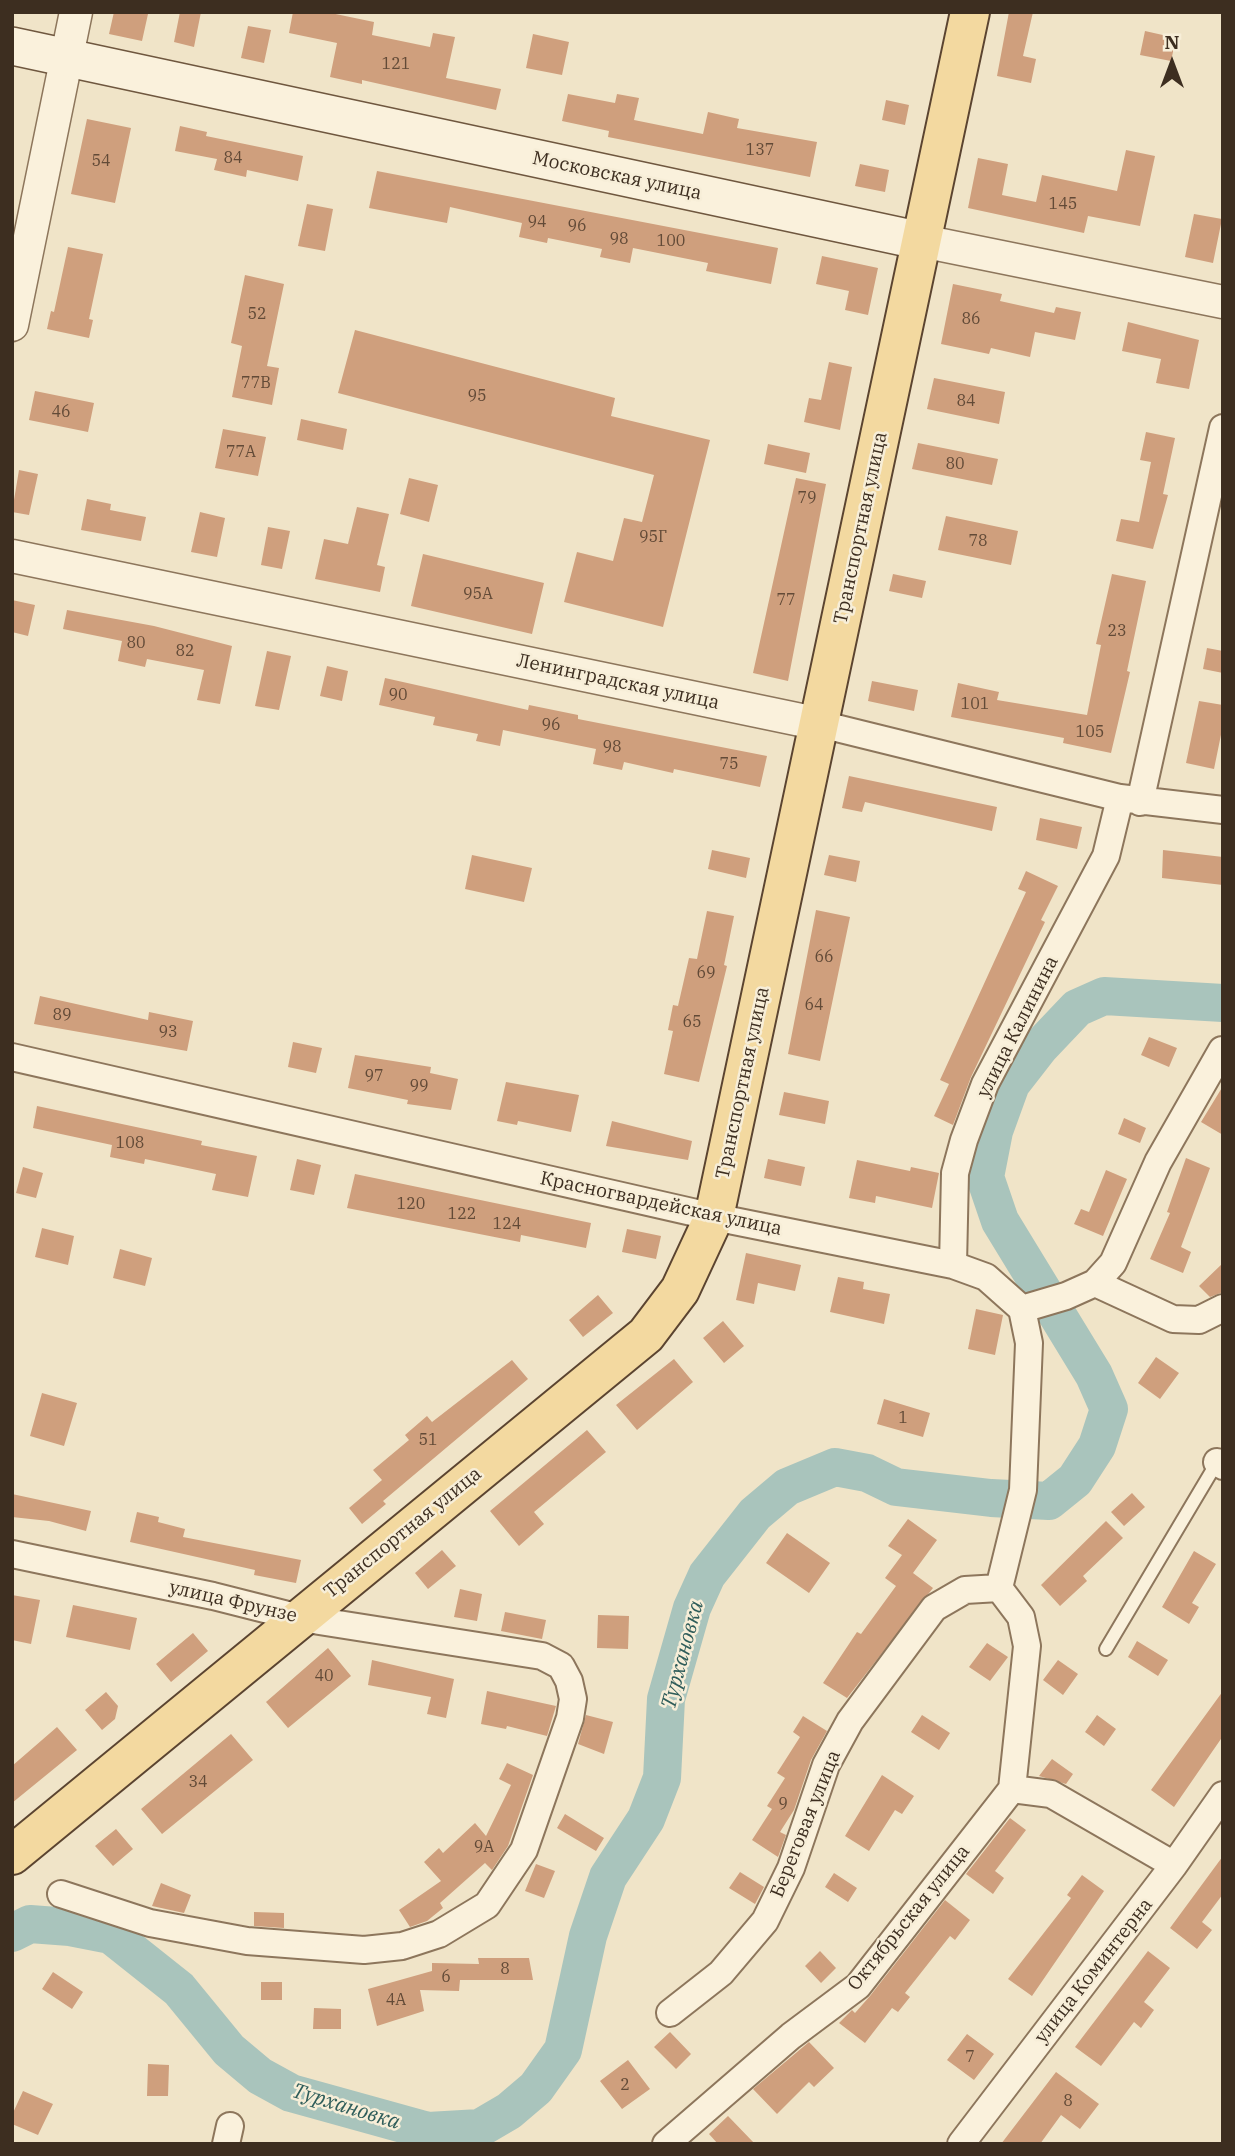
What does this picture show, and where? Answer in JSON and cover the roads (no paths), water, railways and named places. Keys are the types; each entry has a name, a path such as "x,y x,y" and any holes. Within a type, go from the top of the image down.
{"main road":[{"name":"Транспортная улица","path":"12,1855 646,1335 680,1290 714,1217 970,12"},
{"name":"Московская улица","path":"12,46 922,241"}],"street":[{"path":"12,325 76,12"},
{"name":"Московская улица","path":"922,241 1223,302"},
{"name":"улица Калинина","path":"953,1265 956,1173 964,1140 985,1084 1106,856 1130,800 1223,428"},
{"name":"Ленинградская улица","path":"12,556 820,723 1130,800 1223,810"},
{"path":"1174,1865 1051,1794 1012,1789 1027,1646 1021,1617 999,1588 1023,1490 1028,1343 1023,1309 1066,1296 1095,1283 1113,1263 1158,1162 1222,1050"},
{"name":"Красногвардейская улица","path":"12,1057 714,1217 953,1265 986,1277 1023,1309"},
{"path":"1095,1283 1173,1319 1199,1320 1223,1308"},
{"name":"улица Фрунзе","path":"12,1554 212,1596 300,1618 542,1656 561,1666 569,1681 573,1699 570,1718 524,1850 487,1905 439,1934 402,1947 363,1950 247,1941 150,1923 61,1894"},
{"name":"Береговая улица","path":"670,2013 722,1973 765,1921 791,1868 826,1765 850,1721 934,1608 965,1590 999,1588"},
{"name":"Октябрьская улица","path":"666,2144 791,2036 858,1986 1012,1789"},
{"name":"улица Коминтерна","path":"961,2144 1174,1865 1223,1795"}],"lane":[{"path":"1107,1649 1221,1460"}],"waterway":[{"name":"Турхановка","path":"12,1933 30,1924 70,1927 111,1935 179,1989 229,2050 260,2076 291,2093 428,2131 480,2128 509,2111 536,2088 563,2050 588,1936 608,1877 646,1819 662,1778 666,1699 692,1608 707,1575 755,1514 787,1487 835,1467 867,1473 896,1487 991,1498 1049,1501 1075,1480 1097,1446 1109,1409 1094,1375 1000,1221 985,1177 994,1131 1011,1084 1039,1048 1077,1008 1104,996 1223,1003"}]}
